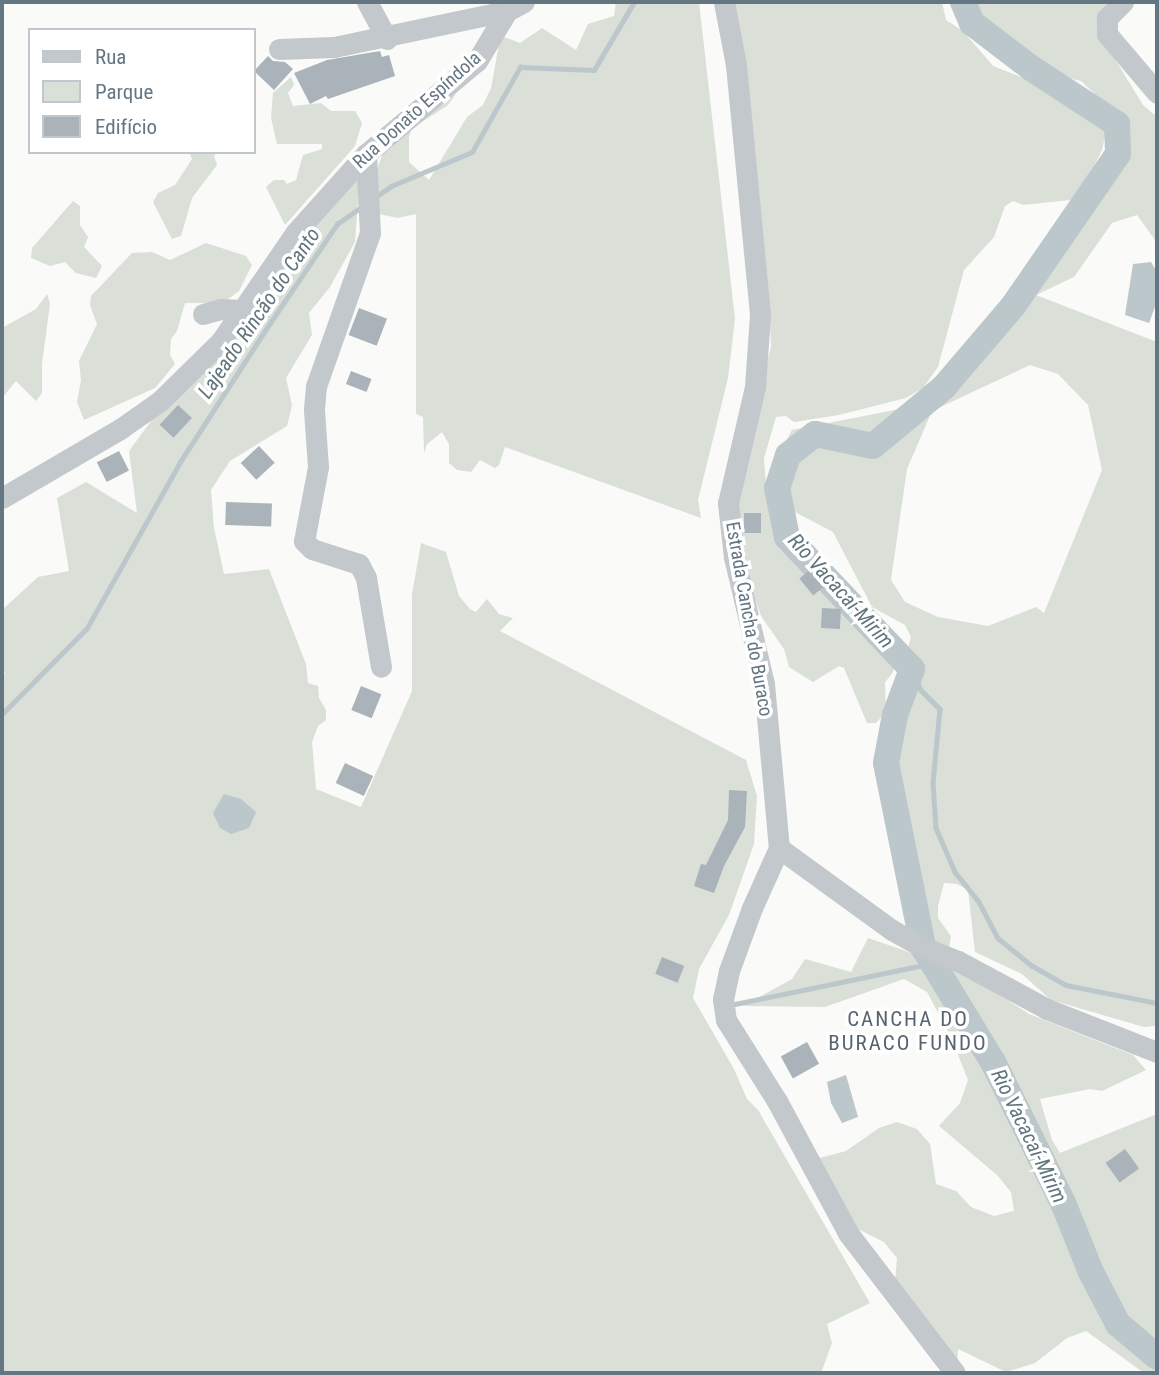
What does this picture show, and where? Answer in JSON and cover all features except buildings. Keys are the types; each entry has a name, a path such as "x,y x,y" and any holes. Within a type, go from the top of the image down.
{"street":[{"path":"368,2 387,38"},
{"name":"Estrada Cancha do Buraco","path":"724,2 736,65 760,315 755,387 728,503 734,557 764,684 779,848 752,908 729,971 723,999 726,1020 777,1101 848,1233 955,1373"},
{"path":"1124,2 1107,18 1107,34 1157,93"},
{"path":"279,49 334,47 387,38 516,7"},
{"name":"Rua Donato Espíndola","path":"2,498 120,429 160,401 221,341 296,232 366,153 477,61 516,7"},
{"path":"366,153 370,233 316,386 314,410 318,467 304,541 312,549 359,564 366,578 381,667"},
{"path":"203,314 220,309 241,310"},
{"path":"779,848 892,930 923,947 958,961 1047,1009 1157,1052"}],"green space":[{"path":"616,2 699,2 735,319 728,378 698,500 701,518 505,447 499,465 495,468 480,460 471,472 457,470 449,463 449,444 442,432 427,444 424,453 423,417 416,414 416,214 398,218 379,214 370,189 386,144 448,97 456,94 447,106 412,128 409,137 409,162 429,180 467,117 483,105 491,88 499,44 504,37 520,43 542,28 576,50 588,24 614,16"},
{"path":"732,2 942,2 946,20 963,31 993,66 1059,92 1090,112 1106,132 1102,150 1084,186 1070,200 1023,205 1013,201 1005,206 994,237 964,270 938,367 923,388 906,398 839,415 794,422 786,416 776,417 764,458 766,484 789,523 802,532 813,557 834,572 869,615 899,637 901,653 892,674 885,682 886,712 876,723 867,723 844,668 839,666 813,682 789,667 784,649 761,616 741,559 737,483 771,347 769,299"},
{"path":"958,2 1107,2 1101,20 1113,56 1143,105 1157,117 1155,240 1137,215 1112,223 1074,277 1036,295 1157,342 1157,1026 1144,1027 1051,1000 1022,974 975,952 968,890 957,884 944,883 938,906 938,918 951,936 949,948 926,938 897,823 888,724 911,637 905,625 872,607 833,532 795,512 783,489 781,450 792,430 905,408 943,380 967,344 1001,320 1008,293 1066,225 1124,135 1121,119 1081,81 1039,71 963,14","holes":["1030,365 1058,374 1088,405 1102,470 1044,613 1036,607 988,626 938,617 905,602 891,580 907,469 932,411"]},
{"path":"291,77 294,85 288,93 293,106 321,103 331,111 355,111 362,123 355,146 285,225 266,187 274,180 284,180 287,184 296,180 303,155 322,149 322,144 277,144 271,118 273,93"},
{"path":"190,154 216,154 214,156 217,165 192,198 181,236 172,239 153,202 158,193 175,185 192,159"},
{"path":"360,174 355,242 330,287 309,313 312,335 286,378 292,405 287,426 230,461 211,490 214,528 224,574 269,569 306,664 308,683 318,686 319,698 326,710 326,720 318,726 312,742 316,789 361,807 412,691 412,594 421,543 446,552 459,596 470,609 476,612 487,599 499,614 513,618 500,631 746,760 757,796 754,844 729,915 699,969 693,998 734,1069 747,1099 758,1110 870,1303 827,1324 832,1343 821,1373 2,1373 2,675 5,673 2,666 2,610 38,577 69,571 57,498 86,482 137,513 129,451 160,409 247,329 282,273 297,234"},
{"path":"73,201 80,206 80,225 88,237 84,247 102,266 96,278 76,273 65,262 50,266 31,258 32,248"},
{"path":"206,243 246,256 252,265 239,291 223,303 185,303 177,331 171,339 170,355 175,364 155,388 84,420 77,402 81,380 79,361 97,324 90,305 91,296 132,253 152,252 170,260"},
{"path":"47,294 50,304 42,364 42,393 36,401 16,381 2,398 2,328 36,309"},
{"path":"868,938 961,970 1029,1014 1133,1055 1146,1070 1102,1091 1090,1089 1040,1099 1052,1140 1060,1153 1157,1114 1157,1373 1144,1373 1086,1331 1067,1338 1035,1363 1006,1372 958,1349 957,1368 895,1282 897,1258 884,1242 846,1223 812,1160 846,1151 879,1128 897,1122 917,1129 930,1144 936,1184 956,1191 971,1207 994,1216 1014,1211 1011,1192 997,1175 939,1126 960,1103 968,1080 951,1037 927,992 904,979 825,1007 743,1006 792,979 805,959 851,972"}],"shaded area":[{"path":"1151,262 1157,272 1157,301 1149,323 1125,315 1133,264"},
{"path":"224,794 241,799 256,812 249,828 231,834 220,828 213,813"},
{"path":"846,1075 858,1117 842,1123 831,1103 827,1082"}],"waterway":[{"name":"Lajeado Rincão do Canto","path":"374,198 391,186 472,152 520,67 594,70 634,2"},
{"name":"Rio Vacacaí-Mirim","path":"963,2 972,23 1031,68 1117,124 1118,154 1014,305 944,387 873,446 815,434 788,455 777,488 787,537 912,669 895,715 886,763 923,947 993,1062 1064,1205 1091,1272 1118,1324 1157,1357"},
{"name":"Lajeado Rincão do Canto","path":"2,714 87,628 180,462 270,323 337,224 361,207"},
{"path":"912,669 921,690 940,709 933,783 936,828 955,872 979,902 998,938 1031,965 1066,985 1157,1003"},
{"path":"735,1004 933,963"}],"district":[{"name":"CANCHA DO BURACO FUNDO","path":"908,1031"}]}
